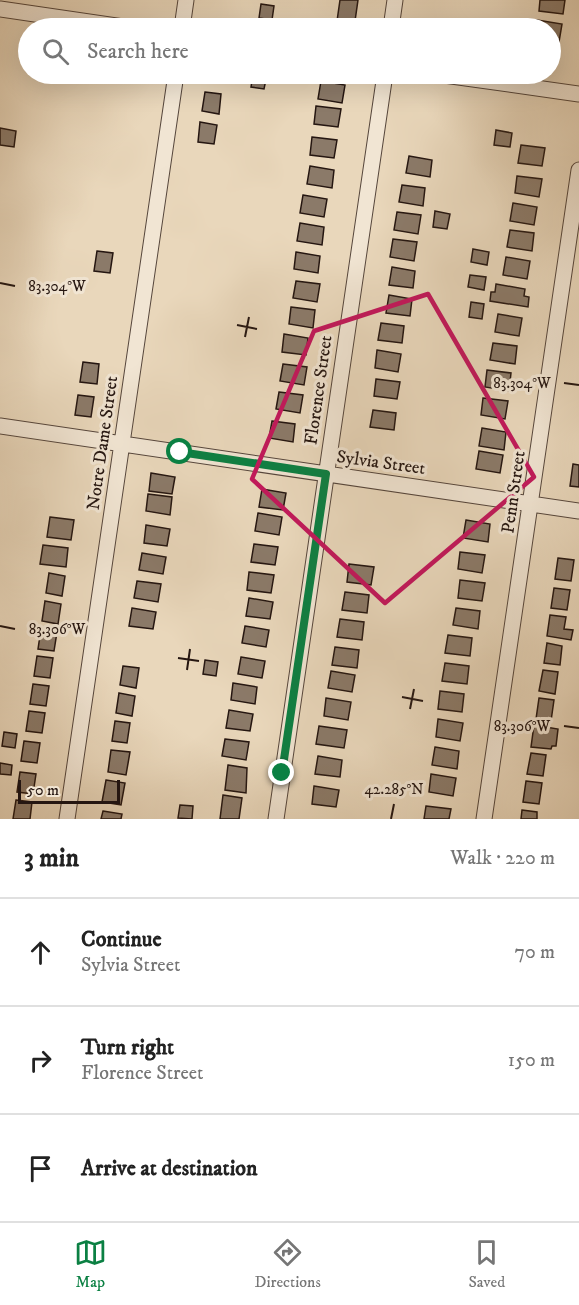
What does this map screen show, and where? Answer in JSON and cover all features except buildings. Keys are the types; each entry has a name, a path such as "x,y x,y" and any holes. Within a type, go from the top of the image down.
{"street":[{"path":"183,18 186,0"},
{"path":"392,18 395,0"},
{"path":"0,9 62,18"},
{"name":"Notre Dame Street","path":"67,819 175,84"},
{"name":"Florence Street","path":"276,819 383,84"},
{"path":"508,84 579,94"},
{"name":"Penn Street","path":"484,819 579,170"},
{"name":"Sylvia Street","path":"0,426 579,511"}],"highlighted area":[{"path":"428,294 534,477 385,603 252,479 314,331"}],"route":[{"path":"180,452 326,474 282,773"}]}
